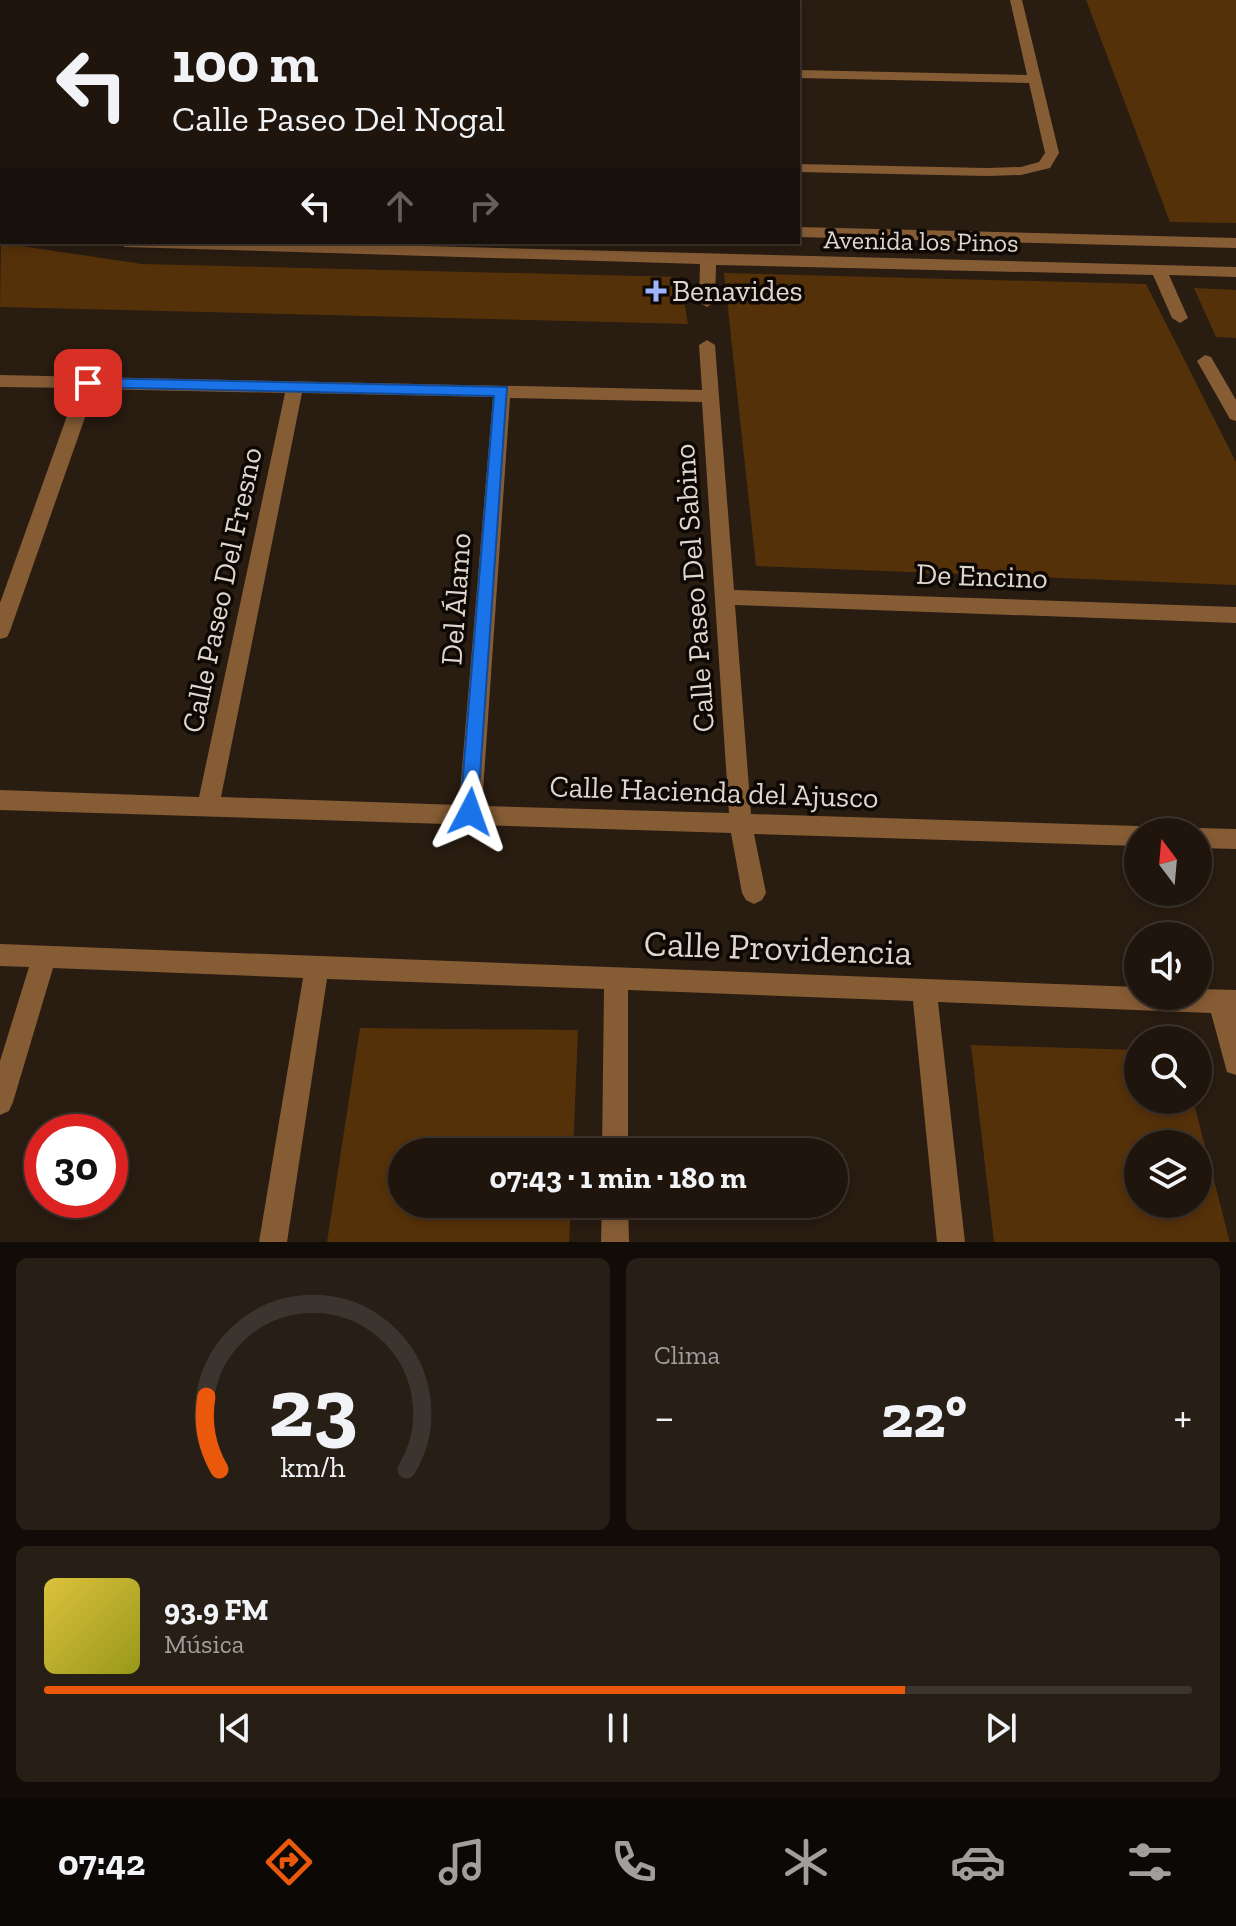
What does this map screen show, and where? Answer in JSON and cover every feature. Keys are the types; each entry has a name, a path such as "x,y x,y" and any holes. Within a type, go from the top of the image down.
{"street":[{"path":"800,168 987,172 1021,171 1045,165 1052,153 1016,0"},
{"path":"800,74 1036,79"},
{"name":"Avenida los Pinos","path":"800,232 1236,243"},
{"name":"Avenida los Pinos","path":"250,244 627,250 683,260 1236,272"},
{"path":"683,260 684,244"},
{"path":"707,302 708,260"},
{"path":"1159,270 1180,318"},
{"name":"Calle Paseo Del Sabino","path":"707,345 741,824 754,893"},
{"path":"1205,361 1233,405"},
{"path":"0,381 710,396"},
{"path":"0,631 88,383"},
{"name":"Calle Paseo Del Fresno","path":"208,805 295,387"},
{"name":"Del Álamo","path":"470,812 502,391"},
{"name":"De Encino","path":"725,597 1236,615"},
{"name":"Calle Hacienda del Ajusco","path":"0,800 470,812 1124,836"},
{"path":"1212,838 1236,839"},
{"name":"Calle Providencia","path":"0,955 616,976 1228,1002"},
{"path":"0,1102 45,955"},
{"path":"273,1242 317,966"},
{"path":"615,1138 616,976"},
{"path":"924,989 951,1242"},
{"path":"1228,1002 1236,1063"},
{"path":"615,1218 615,1242"}],"shaded area":[{"path":"1086,0 1236,0 1236,223 1170,222"},
{"path":"1,244 8,244 142,264 680,277 688,324 0,307"},
{"path":"724,273 1146,284 1236,462 1236,585 756,566"},
{"path":"1194,288 1236,290 1236,338 1216,337"},
{"path":"360,1028 578,1030 574,1138 388,1138 388,1218 570,1218 569,1242 327,1242"},
{"path":"971,1045 1124,1050 1124,1114 1197,1114 1201,1130 1124,1130 1124,1218 1212,1218 1212,1173 1230,1242 994,1242"}],"place":[{"name":"Benavides","path":"656,291"}],"route":[{"path":"88,383 502,391 470,812"}]}
